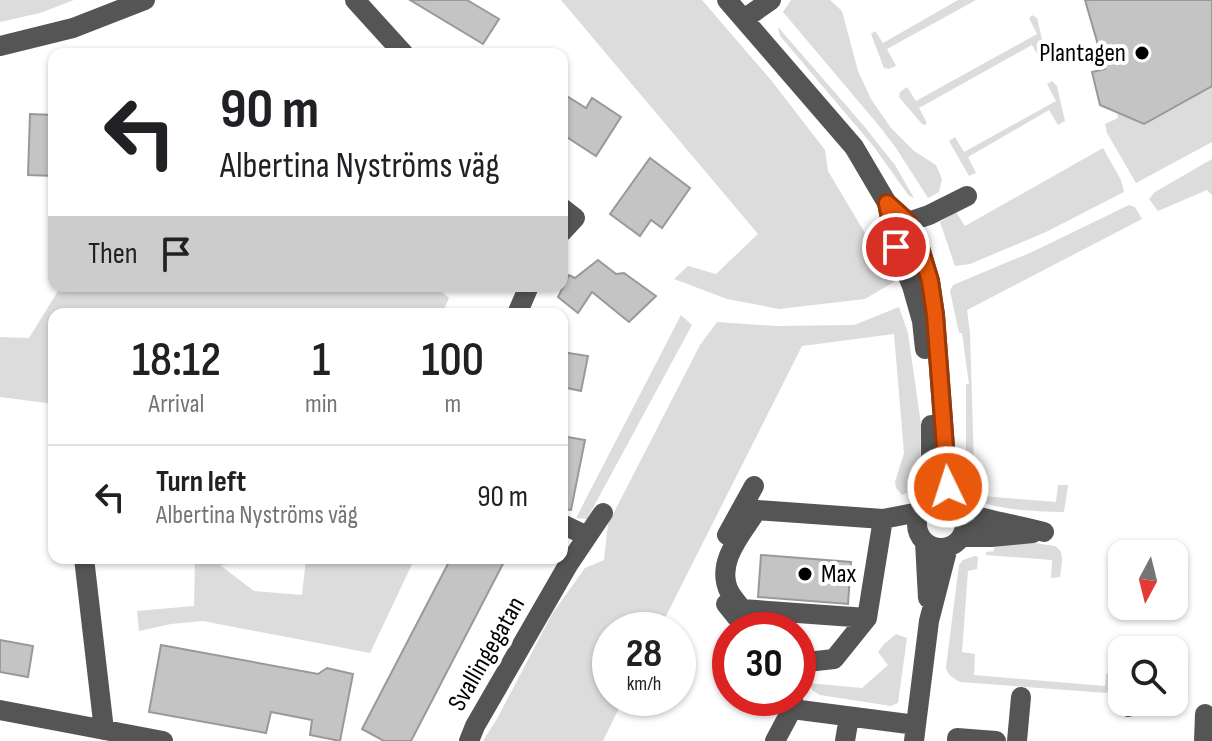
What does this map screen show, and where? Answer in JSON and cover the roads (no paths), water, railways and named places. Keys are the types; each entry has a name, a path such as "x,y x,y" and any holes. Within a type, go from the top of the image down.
{"street":[{"path":"0,46 73,28 145,0"},
{"path":"355,0 399,48"},
{"path":"727,0 854,147 887,203 908,222 917,238 930,281 935,315 948,487 965,519 965,528 955,542 929,621"},
{"path":"744,19 771,0"},
{"path":"908,222 967,196"},
{"path":"816,709 849,717 916,724 929,621 923,540 916,527 931,488 931,413 922,321 896,247 887,203"},
{"path":"733,612 714,589 713,561 754,486"},
{"path":"867,618 742,609 728,590 725,572 728,555 757,510 883,519 940,548 955,542 1044,532 979,518 949,500 940,499 883,519"},
{"name":"Svallingegatan","path":"469,741 560,579 603,513"},
{"path":"816,661 834,659 867,618 883,519"},
{"path":"568,527 587,536"},
{"path":"85,564 104,730"},
{"path":"1017,741 1021,697"},
{"path":"0,710 163,741"},
{"path":"1204,741 1205,714"},
{"path":"775,741 787,716"},
{"path":"845,741 849,717"},
{"path":"957,741 957,738 996,741"}],"place":[{"name":"Plantagen","path":"1142,53"},
{"name":"Max","path":"805,574"}]}
